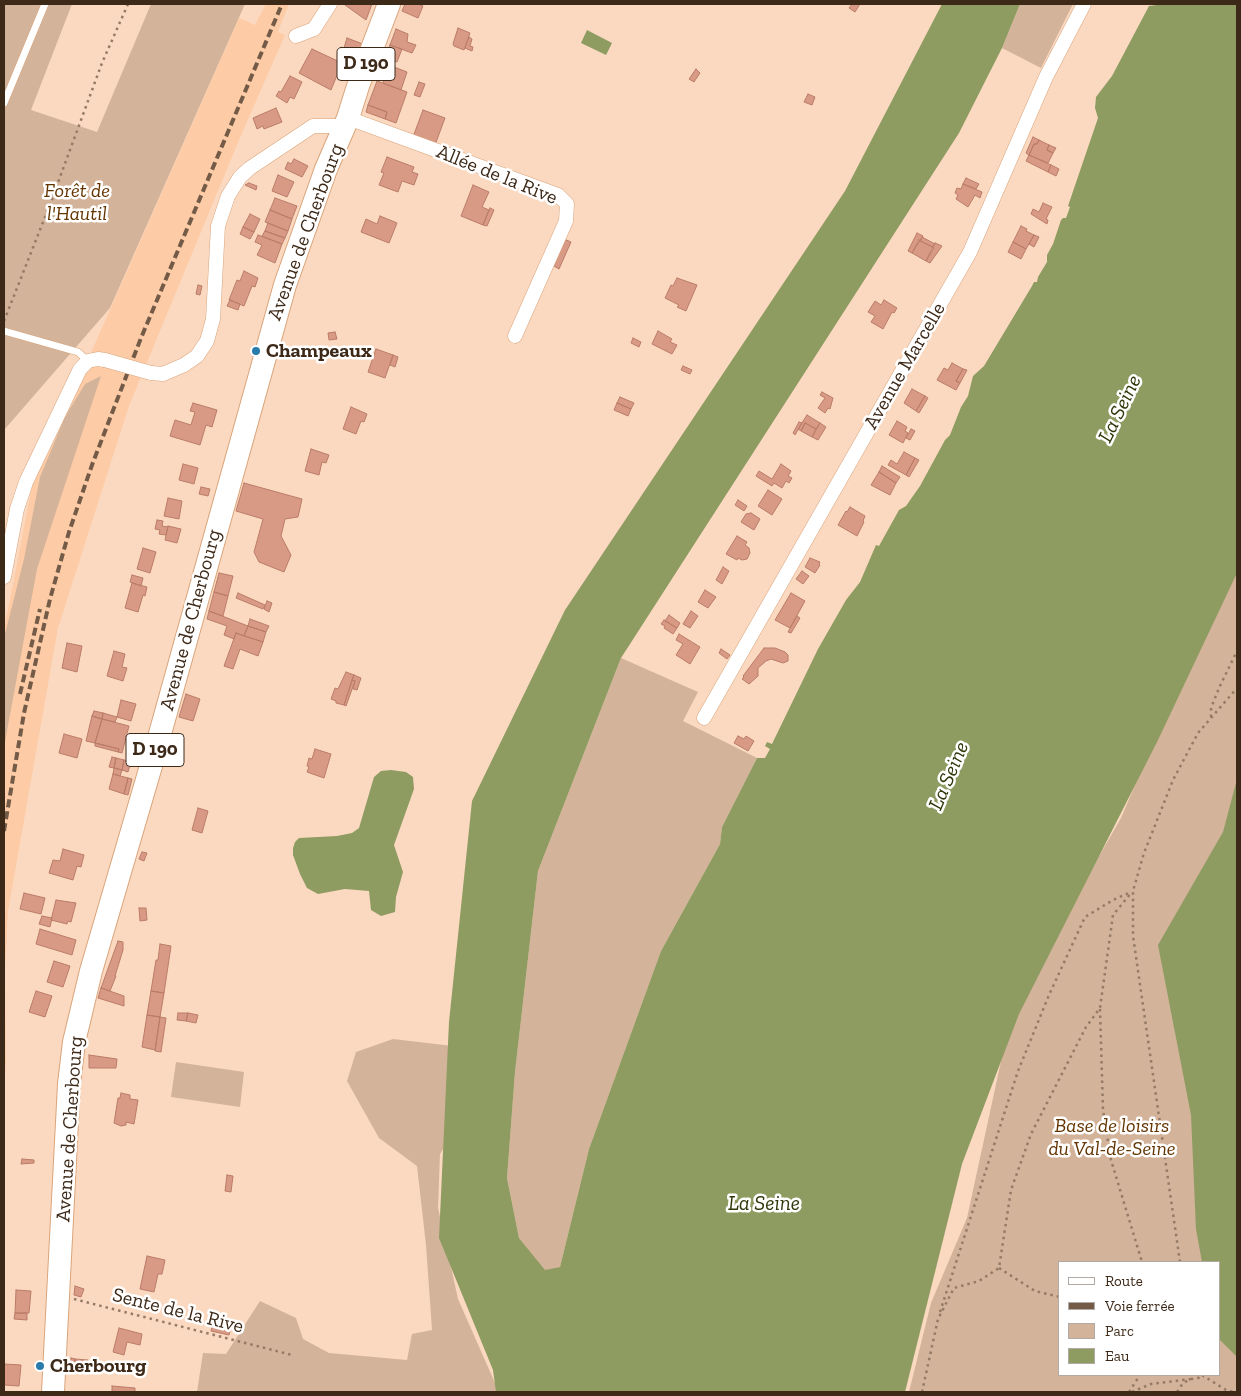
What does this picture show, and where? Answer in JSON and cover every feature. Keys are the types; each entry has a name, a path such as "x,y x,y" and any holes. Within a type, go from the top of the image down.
{"main road":[{"name":"D 190","path":"346,122 389,4"},
{"name":"Avenue de Cherbourg","path":"53,1392 69,1084 74,1042 91,971 273,326 292,262 326,169 346,122"}],"street":[{"path":"296,36 314,29 330,4"},
{"name":"Avenue Marcelle","path":"704,718 970,252 1046,77 1084,4"},
{"path":"4,577 17,509 26,482 85,363 98,359 105,360 151,373 162,374 184,365 197,356 207,341 213,319 217,235 220,216 228,196 240,177 250,168 313,126 346,122"},
{"name":"Allée de la Rive","path":"346,122 558,195 567,204 566,221 515,336"},
{"path":"4,523 17,509"}],"lane":[{"path":"4,103 45,4"},
{"path":"4,331 78,352 88,361"}],"path":[{"path":"4,322 102,63 128,4"},
{"path":"1211,717 1219,688 1237,652"},
{"path":"1180,1261 1133,936 1133,891 1144,852 1173,780 1198,733 1237,688"},
{"path":"1133,891 1113,915 1100,1008 1103,1110 1109,1152 1142,1261"},
{"path":"922,1392 938,1319 1018,1071 1048,995 1084,917 1133,891"},
{"path":"999,1268 1011,1190 1031,1134 1086,1026 1100,1008"},
{"path":"938,1319 954,1288 979,1280 999,1268"},
{"path":"999,1268 1035,1291 1058,1297"},
{"name":"Sente de la Rive","path":"58,1294 292,1355"},
{"path":"1130,1392 1139,1376"},
{"path":"1177,1392 1183,1382 1203,1376 1226,1390 1234,1392"},
{"path":"1130,1392 1151,1384 1191,1379"}],"shaded area":[{"path":"266,4 289,4 278,32 285,35 239,140 129,406 58,628 8,911 5,971 6,1062 4,1086 4,630 32,486 239,18 255,25"}],"green space":[{"name":"Forêt de l'Hautil","path":"4,4 72,4 31,110 97,132 151,4 245,4 110,308 4,430"},
{"path":"1020,4 1073,4 1041,68 1002,48"},
{"path":"101,376 37,569 4,747 4,638 24,559 40,477 65,417 85,384"},
{"name":"Base de loisirs du Val-de-Seine","path":"1237,553 1237,1392 909,1392 931,1303 967,1218 1013,1006 1121,818 1209,611"},
{"path":"621,658 698,692 683,721 757,758 722,827 720,844 661,951 589,1149 560,1267 545,1271 519,1238 507,1178 515,1072 538,871"},
{"path":"393,1039 461,1047 450,1139 440,1154 438,1208 458,1299 499,1392 197,1392 203,1353 226,1354 260,1301 296,1318 303,1339 329,1353 407,1360 412,1334 432,1330 426,1245 417,1166 379,1138 347,1081 356,1052"},
{"path":"176,1062 244,1072 240,1107 171,1097"}],"water":[{"name":"La Seine","path":"942,4 1020,4 1002,48 959,133 621,658 538,871 515,1072 507,1178 519,1238 545,1270 560,1267 589,1149 661,951 720,844 722,827 757,758 765,758 770,749 765,746 767,742 772,744 818,649 846,600 860,582 876,545 879,546 899,510 906,506 920,486 945,440 950,435 961,407 968,396 973,376 984,366 1034,282 1037,282 1047,262 1047,255 1061,220 1066,218 1070,207 1068,206 1098,118 1095,108 1096,97 1112,76 1149,6 1164,4 1237,4 1237,573 1158,740 1019,1014 962,1164 905,1392 496,1392 493,1370 439,1238 449,1022 472,801 565,610 845,191"},
{"path":"587,30 612,43 606,55 581,43"},
{"path":"381,771 406,772 413,777 414,789 394,845 403,872 396,897 395,912 381,916 371,910 369,891 345,889 318,894 307,888 293,855 293,848 299,838 337,836 352,833 359,828 374,777"},
{"path":"1237,779 1237,1357 1221,1341 1221,1261 1202,1261 1196,1229 1191,1115 1158,945 1223,832"}],"building":[{"path":"346,4 372,4 366,20"},
{"path":"405,4 423,6 418,18 402,11"},
{"path":"852,4 860,4 855,12 849,8"},
{"path":"458,28 470,33 464,50 453,44"},
{"path":"396,29 408,34 407,42 416,45 412,53 390,45"},
{"path":"469,37 472,39 470,46 473,47 472,51 465,48"},
{"path":"347,38 363,44 353,69 339,61 342,53 339,52 341,47 344,48"},
{"path":"390,45 402,49 397,62 385,58"},
{"path":"312,49 342,63 331,90 299,73"},
{"path":"389,65 407,72 401,90 383,83"},
{"path":"696,69 700,73 694,82 689,79"},
{"path":"290,76 302,82 294,99 290,97 287,103 276,96 279,91 281,92"},
{"path":"377,81 407,92 396,123 385,119 387,112 368,105"},
{"path":"419,82 425,84 420,97 414,95"},
{"path":"808,94 815,97 812,105 804,102"},
{"path":"368,105 387,112 385,119 366,112"},
{"path":"276,108 282,122 264,129 263,126 257,129 253,118"},
{"path":"423,110 445,118 435,145 413,137"},
{"path":"1033,137 1039,140 1037,144 1034,144 1029,155 1026,153"},
{"path":"1039,140 1049,145 1047,150 1053,153 1048,163 1029,155 1034,144 1037,144"},
{"path":"1049,145 1056,148 1053,153 1047,150"},
{"path":"1029,155 1051,165 1048,172 1026,161"},
{"path":"387,157 414,167 412,172 418,174 414,185 402,181 398,192 379,185 384,173 381,172"},
{"path":"294,159 308,166 302,177 285,169 288,162 291,164"},
{"path":"1051,165 1059,169 1056,176 1048,172"},
{"path":"278,175 294,182 287,197 272,191"},
{"path":"966,178 979,184 976,189 963,184"},
{"path":"249,183 257,186 256,190 245,185"},
{"path":"963,184 982,192 980,198 975,195 968,207 956,199 958,195 955,193 957,188 961,189"},
{"path":"473,185 489,192 482,207 489,210 483,225 461,216"},
{"path":"275,198 297,206 292,219 270,210"},
{"path":"1043,203 1052,207 1046,219 1048,220 1047,224 1031,214 1033,209 1039,212"},
{"path":"490,208 494,210 487,226 483,225"},
{"path":"270,210 292,219 288,231 265,222"},
{"path":"250,214 260,219 254,232 243,227"},
{"path":"380,216 397,223 389,243 361,232 366,219 377,224"},
{"path":"268,223 288,231 285,238 265,231"},
{"path":"1021,226 1034,235 1026,249 1013,242"},
{"path":"243,227 254,232 250,239 240,234"},
{"path":"265,231 285,238 282,244 262,236"},
{"path":"917,233 923,236 912,253 908,251"},
{"path":"258,235 282,244 275,263 257,255 262,245 255,242"},
{"path":"1034,235 1039,237 1034,247 1029,244"},
{"path":"922,237 935,244 933,247 920,241"},
{"path":"564,239 571,242 559,269 554,266"},
{"path":"919,240 934,248 926,261 912,253"},
{"path":"1013,242 1026,249 1021,259 1008,252"},
{"path":"935,243 942,246 930,263 926,261"},
{"path":"244,271 258,278 255,287 252,286 244,306 229,300 237,280 240,281"},
{"path":"677,278 697,285 686,311 665,298 671,285 673,286"},
{"path":"198,285 202,286 200,295 196,294"},
{"path":"230,300 240,304 238,310 227,306"},
{"path":"884,300 897,308 894,313 892,312 883,329 871,322 875,316 868,312 875,301 881,305"},
{"path":"658,331 672,339 670,342 677,345 672,354 652,344"},
{"path":"335,332 337,339 329,340 328,333"},
{"path":"633,338 641,342 639,347 631,343"},
{"path":"376,349 393,355 385,378 368,372"},
{"path":"393,355 398,357 395,367 390,365"},
{"path":"952,363 963,369 956,381 960,383 956,390 937,380 944,368 948,370"},
{"path":"683,366 692,370 690,374 681,370"},
{"path":"963,369 967,370 960,383 956,381"},
{"path":"912,389 925,396 916,411 904,403"},
{"path":"822,392 833,398 830,409 828,408 825,413 818,408 825,398 820,395"},
{"path":"925,396 928,398 919,413 916,411"},
{"path":"620,397 634,403 631,409 617,403"},
{"path":"193,403 217,410 212,427 206,425 200,445 170,436 175,420 191,425 195,412 190,411"},
{"path":"617,403 631,409 628,416 614,410"},
{"path":"351,407 367,414 364,422 361,421 356,434 343,429"},
{"path":"807,415 820,423 816,429 805,423 801,431 798,429"},
{"path":"897,421 907,427 905,431 908,433 903,443 889,435"},
{"path":"799,422 802,423 795,435 793,433"},
{"path":"805,423 816,429 812,437 801,431"},
{"path":"820,423 826,427 818,440 812,437"},
{"path":"911,429 915,431 910,440 906,438"},
{"path":"311,449 329,455 326,463 322,462 319,475 305,471"},
{"path":"904,452 915,458 906,475 888,465 891,460 897,464"},
{"path":"915,458 919,460 909,477 906,475"},
{"path":"183,464 198,468 194,484 179,480"},
{"path":"781,464 791,471 788,476 792,478 789,483 786,481 782,488 774,483 772,486 756,476 759,471 772,479"},
{"path":"882,466 900,477 896,483 879,472"},
{"path":"879,472 896,483 890,495 871,485"},
{"path":"244,483 302,499 298,517 285,519 281,536 291,555 284,572 259,562 254,552 263,519 236,511"},
{"path":"201,487 210,489 208,496 199,494"},
{"path":"768,490 782,499 772,515 758,506"},
{"path":"168,498 182,501 179,519 164,516"},
{"path":"738,500 747,506 744,511 735,505"},
{"path":"850,507 865,516 857,536 838,525"},
{"path":"751,513 760,519 754,530 741,522 746,514"},
{"path":"157,520 163,521 162,526 168,527 166,535 159,534 160,530 155,529"},
{"path":"168,526 181,529 177,543 165,540"},
{"path":"737,536 747,542 745,545 749,548 750,553 747,559 742,560 738,558 737,560 726,554"},
{"path":"143,548 156,552 150,573 137,569"},
{"path":"810,558 820,562 815,573 805,567"},
{"path":"723,567 729,571 722,584 716,580"},
{"path":"802,571 809,576 803,584 796,579"},
{"path":"219,573 233,576 228,596 214,592"},
{"path":"132,575 143,578 141,586 130,582"},
{"path":"132,583 147,587 138,612 125,608"},
{"path":"705,590 716,597 708,608 698,602"},
{"path":"214,592 228,596 223,616 209,611"},
{"path":"238,593 265,605 263,609 236,598"},
{"path":"791,593 805,601 790,628 775,620"},
{"path":"267,601 272,603 269,612 264,609"},
{"path":"209,611 248,626 244,636 236,633 234,639 224,635 227,626 207,619"},
{"path":"691,611 698,616 690,628 683,624"},
{"path":"669,615 680,623 677,628 665,621"},
{"path":"797,616 800,618 791,633 788,632"},
{"path":"250,619 269,626 266,632 248,626"},
{"path":"664,620 677,628 673,634 661,624"},
{"path":"248,626 266,632 263,642 244,636"},
{"path":"236,633 263,642 258,656 240,649 233,669 224,666"},
{"path":"679,634 700,647 690,664 676,655 683,644 676,640"},
{"path":"67,643 82,646 77,672 62,668"},
{"path":"764,648 775,648 785,652 788,655 788,661 783,663 771,659 766,661 758,668 758,676 749,684 742,679 743,676"},
{"path":"721,649 730,655 727,659 719,653"},
{"path":"114,651 125,654 122,667 127,668 123,681 107,676"},
{"path":"346,672 354,675 344,705 336,703 336,701 331,699 335,688 338,689"},
{"path":"354,675 361,678 357,690 353,689 355,681 352,680"},
{"path":"352,680 355,681 346,706 344,705"},
{"path":"186,694 200,699 193,721 179,717"},
{"path":"121,700 136,704 131,721 117,717"},
{"path":"94,711 103,713 102,719 92,716"},
{"path":"103,713 117,717 115,722 102,719"},
{"path":"92,716 102,719 95,743 86,741"},
{"path":"102,719 129,726 122,753 118,752 119,749 95,743"},
{"path":"64,734 82,739 77,758 59,753"},
{"path":"738,736 744,739 746,736 754,741 748,751 734,743"},
{"path":"95,743 119,749 118,752 95,746"},
{"path":"315,749 331,754 324,778 307,772 309,758 312,759"},
{"path":"112,757 116,758 114,768 109,767"},
{"path":"116,758 124,760 122,770 114,768"},
{"path":"124,760 131,762 128,772 122,770"},
{"path":"114,768 122,770 120,776 113,774"},
{"path":"113,774 128,778 124,794 109,789"},
{"path":"128,778 132,779 128,795 124,794"},
{"path":"198,808 208,811 202,833 192,830"},
{"path":"63,849 84,855 81,867 77,866 73,880 49,873 53,860 60,861"},
{"path":"142,852 147,853 144,861 139,859"},
{"path":"24,893 45,898 41,914 20,909"},
{"path":"56,900 76,903 71,922 68,921 67,924 51,920"},
{"path":"139,908 146,908 147,920 140,921"},
{"path":"42,916 52,918 50,927 39,924"},
{"path":"40,929 76,940 72,955 36,944"},
{"path":"118,941 123,942 123,950 110,991 101,988"},
{"path":"160,944 171,946 164,993 151,991"},
{"path":"54,961 70,966 63,987 47,982"},
{"path":"101,988 124,996 124,1006 98,998"},
{"path":"36,991 52,996 45,1017 29,1012"},
{"path":"151,991 164,993 160,1017 147,1015"},
{"path":"178,1013 188,1013 186,1021 177,1020"},
{"path":"188,1013 198,1015 196,1023 186,1021"},
{"path":"147,1015 160,1017 155,1050 142,1047"},
{"path":"160,1017 166,1018 161,1052 155,1051"},
{"path":"89,1055 117,1059 116,1068 89,1068"},
{"path":"121,1093 130,1095 130,1099 138,1100 134,1124 126,1122 126,1125 121,1126 114,1123 118,1098 120,1098"},
{"path":"22,1159 34,1160 34,1163 21,1164"},
{"path":"227,1175 233,1176 231,1192 225,1191"},
{"path":"147,1256 165,1260 162,1274 158,1274 154,1292 140,1289"},
{"path":"75,1286 84,1289 81,1297 74,1295"},
{"path":"16,1290 31,1291 29,1313 15,1313"},
{"path":"15,1313 27,1313 27,1320 14,1319"},
{"path":"213,1322 231,1327 229,1335 211,1331"},
{"path":"119,1328 142,1334 140,1345 127,1342 124,1355 113,1352"},
{"path":"71,1358 75,1359 75,1370 71,1369"},
{"path":"75,1359 88,1360 83,1370 75,1370"},
{"path":"4,1364 21,1365 19,1386 4,1385"},
{"path":"112,1386 135,1388 135,1392 112,1392"}],"railway":[{"path":"4,831 24,713 50,599 69,532 92,465 141,338 282,4"},
{"path":"20,694 40,609"}],"place":[{"name":"Champeaux","path":"256,351"},
{"name":"Cherbourg","path":"40,1366"}]}
